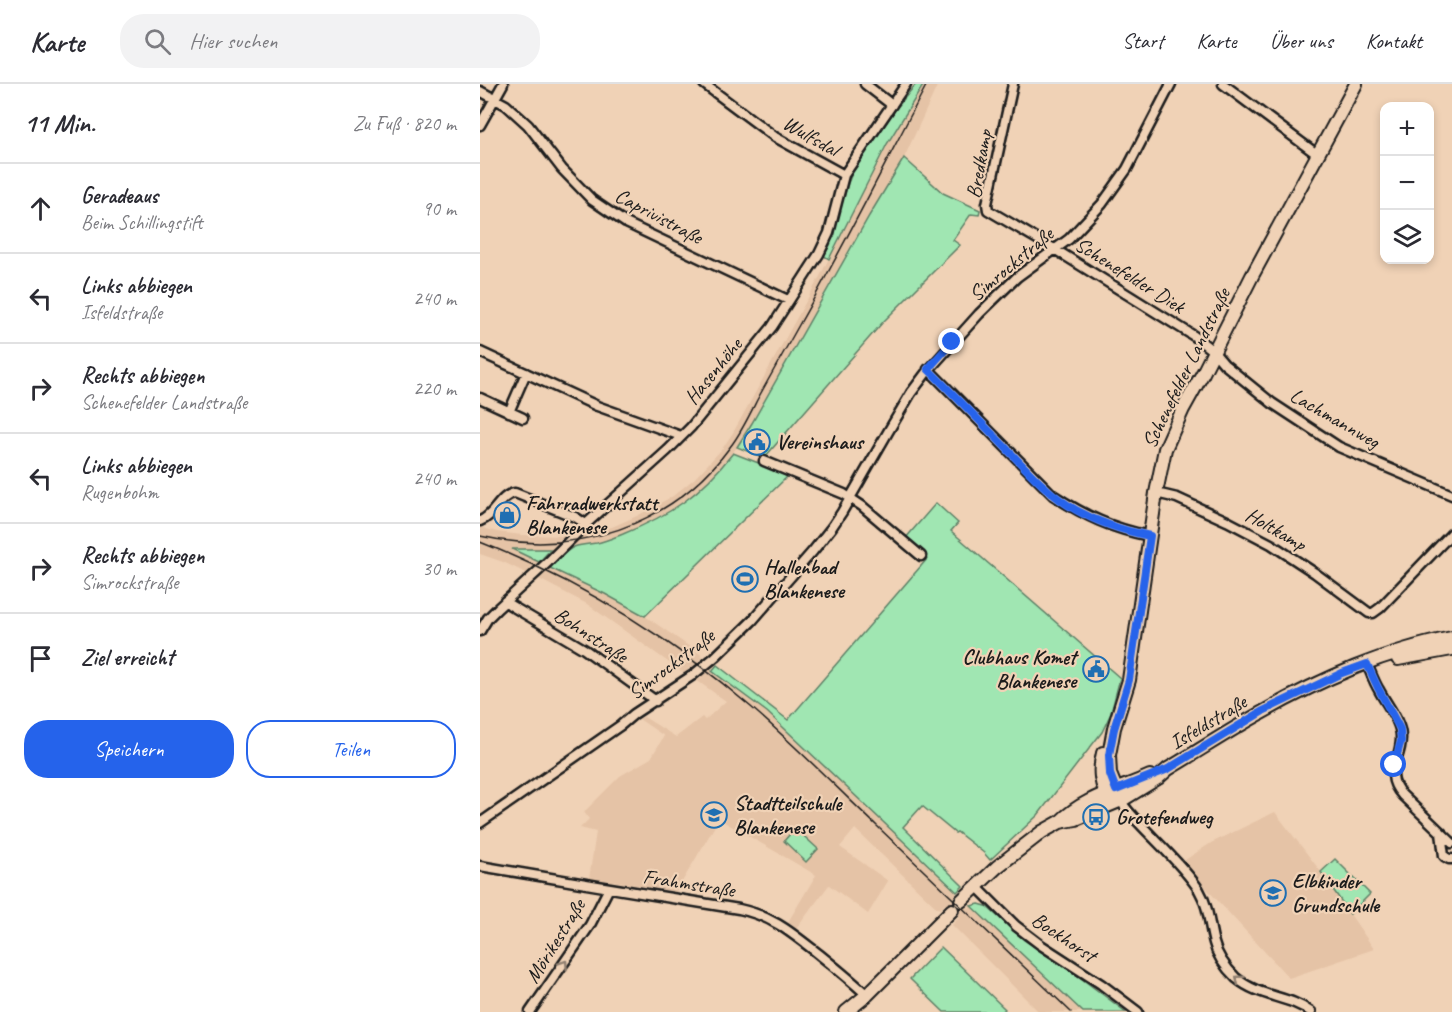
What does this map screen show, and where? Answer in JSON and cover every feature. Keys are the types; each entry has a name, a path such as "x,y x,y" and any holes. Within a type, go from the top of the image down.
{"main road":[{"name":"Schenefelder Landstraße","path":"1114,794 1101,778 1101,764 1104,748 1114,729 1129,680 1164,449 1356,84"},
{"name":"Isfeldstraße","path":"976,886 1012,854 1060,822 1076,808 1096,797 1137,792 1168,769 1263,711 1342,673 1422,644 1452,638"},
{"name":"Isfeldstraße","path":"1367,664 1452,650"},
{"path":"961,901 976,886"},
{"path":"846,1012 867,995 952,910"}],"street":[{"path":"480,125 503,84"},
{"name":"Wulfsdal","path":"704,84 775,137 844,175"},
{"path":"865,84 892,105"},
{"name":"Hasenhöhe","path":"480,631 488,618 692,427 772,327 819,254 829,233 844,175 906,84"},
{"name":"Bredkamp","path":"1013,84 987,208 1056,250"},
{"name":"Simrockstraße","path":"480,823 693,675 752,621 827,534 911,393 928,369 978,314 1017,277 1069,239 1114,188 1127,169 1171,84"},
{"path":"1223,84 1318,156"},
{"name":"Caprivistraße","path":"480,91 516,113 562,169 592,200 626,223 788,300"},
{"name":"Schenefelder Diek","path":"1056,250 1194,336 1214,351"},
{"name":"Lachmannweg","path":"1214,351 1224,364 1264,397 1339,447 1452,495"},
{"path":"480,352 608,410 681,436"},
{"path":"928,369 1053,495 1100,522 1150,536"},
{"path":"509,412 526,373"},
{"path":"480,398 522,418"},
{"path":"764,461 850,498 921,556"},
{"path":"480,521 489,517 506,496 515,493 575,517 586,524"},
{"name":"Holtkamp","path":"1156,493 1177,498 1265,541 1373,614 1452,533"},
{"name":"Bohnstraße","path":"506,601 584,649 656,701"},
{"path":"1367,664 1400,729 1401,741 1393,774 1396,787 1452,843"},
{"path":"1114,794 1200,891 1208,911 1214,946 1238,980 1254,990 1298,1004 1311,1012"},
{"path":"1440,832 1444,856 1449,860 1452,859"},
{"name":"Frahmstraße","path":"480,866 739,909 766,917 792,933 867,995"},
{"name":"Bockhorst","path":"976,886 1016,926 1101,984 1137,1012"},
{"name":"Mörikestraße","path":"530,1012 590,925 609,888"}],"shaded area":[{"path":"924,84 938,84 904,158 752,423 720,469 701,489 676,508 652,522 621,535 574,547 514,550 645,616 703,656 699,661 767,712 957,892 955,895 968,908 971,906 1083,1012 1039,1012 952,925 959,917 945,904 940,909 937,908 855,829 840,847 888,881 868,914 829,885 796,929 788,922 816,875 719,819 676,892 589,879 596,832 580,828 589,819 584,812 620,776 651,758 664,736 639,719 644,717 676,737 702,717 705,720 726,701 696,680 702,678 689,668 685,674 587,604 503,562 480,554 480,527 522,535 585,534 612,527 637,516 673,496 695,478 722,449 734,431 819,278 887,144"},
{"name":"Elbkinder Grundschule","path":"1275,812 1321,872 1374,949 1289,978 1182,862 1211,843"}],"green space":[{"path":"916,84 924,84 887,144 829,259 824,256 830,245 853,171"},
{"path":"904,158 943,193 980,210 979,215 971,214 953,240 960,245 883,322 764,458 737,447 869,216"},
{"path":"733,453 789,475 645,616 550,568 574,547 610,539 671,511 709,481"},
{"path":"936,503 958,523 951,531 1120,678 1111,713 1102,732 1038,815 990,860 922,806 903,827 963,886 957,892 767,712 712,671 717,665 788,720 927,559 905,539"},
{"path":"512,549 551,549 539,562"},
{"path":"795,828 818,849 806,862 784,841"},
{"path":"1335,859 1370,894 1350,914 1321,872"},
{"path":"979,904 986,906 1024,940 1126,1012 1083,1012 971,906"},
{"path":"941,947 1005,1009 1002,1012 944,1012 910,979"}],"tram line":[{"path":"480,536 516,542 551,542 586,538 619,529 650,516 680,497 707,474 741,430 832,265 927,84"},
{"path":"480,542 517,557 623,613 720,682 799,751 1071,1012"}],"place":[{"name":"Vereinshaus","path":"757,442"},
{"name":"Fahrradwerkstatt Blankenese","path":"507,515"},
{"name":"Hallenbad Blankenese","path":"745,579"},
{"name":"Clubhaus Komet Blankenese","path":"1096,669"},
{"name":"Stadtteilschule Blankenese","path":"714,815"},
{"name":"Grotefendweg","path":"1096,817"},
{"name":"Elbkinder Grundschule","path":"1273,893"}],"route":[{"path":"952,342 928,369 1053,495 1100,522 1150,536 1129,680 1114,729 1109,755 1108,765 1116,790 1168,769 1263,711 1342,673 1367,664 1400,729 1401,741 1394,765"}]}
